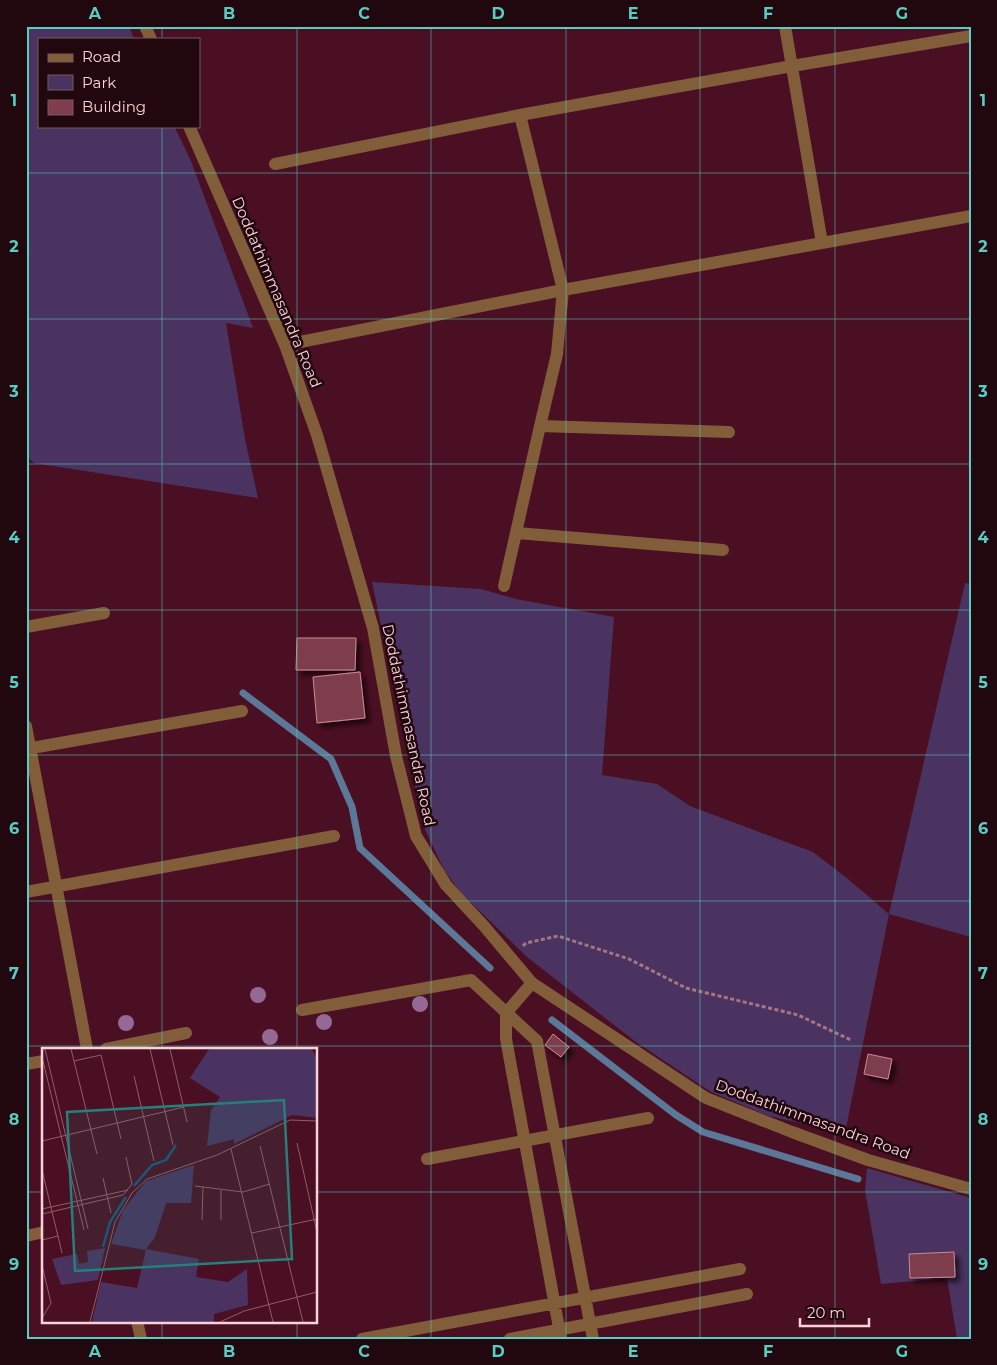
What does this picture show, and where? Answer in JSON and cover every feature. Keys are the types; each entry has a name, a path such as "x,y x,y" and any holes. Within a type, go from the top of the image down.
{"street":[{"path":"146,26 151,38"},
{"path":"785,26 822,243"},
{"path":"275,164 520,115 971,36"},
{"path":"504,586 557,354 563,290 520,115"},
{"name":"Doddathimmasandra Road","path":"190,128 285,345 317,435 372,628 396,756 416,836 446,885 532,982 706,1098 868,1160 971,1189"},
{"path":"285,345 563,290 971,216"},
{"path":"540,426 729,432"},
{"path":"517,533 723,550"},
{"path":"26,627 104,612"},
{"path":"28,748 242,711"},
{"path":"26,726 28,748 87,1048"},
{"path":"26,892 334,836"},
{"path":"302,1010 471,980 537,1040 593,1339"},
{"path":"532,982 506,1013 506,1039 561,1334"},
{"path":"111,1048 186,1033"},
{"path":"26,1064 42,1061"},
{"path":"427,1159 648,1118"},
{"path":"26,1236 42,1232"},
{"path":"362,1339 740,1269"},
{"path":"510,1339 561,1334 590,1323 746,1294"},
{"path":"138,1322 141,1339"}],"path":[{"path":"510,957 526,943 558,936 629,959 686,988 798,1015 851,1040"}],"green space":[{"path":"26,26 129,26 134,38 38,38 38,128 175,128 191,161 253,328 226,323 245,439 258,498 34,463 26,456"},
{"path":"372,582 481,589 516,599 614,617 602,775 657,784 690,806 813,852 889,914 845,1133 769,1116 711,1092 636,1042 527,957 460,892 444,870 423,825"},
{"path":"965,583 971,584 971,937 889,914"},
{"path":"867,1168 971,1198 971,1339 957,1339 947,1278 881,1284 865,1190"}],"building":[{"path":"297,638 356,638 355,670 296,670"},
{"path":"360,672 365,718 317,723 313,677"},
{"path":"553,1034 569,1047 561,1057 545,1045"},
{"path":"868,1054 892,1059 888,1079 864,1074"},
{"path":"954,1252 955,1277 910,1278 909,1254"}],"waterway":[{"path":"243,693 331,759 352,807 360,848 490,968"},
{"path":"552,1020 676,1115 703,1132 858,1179"}]}
